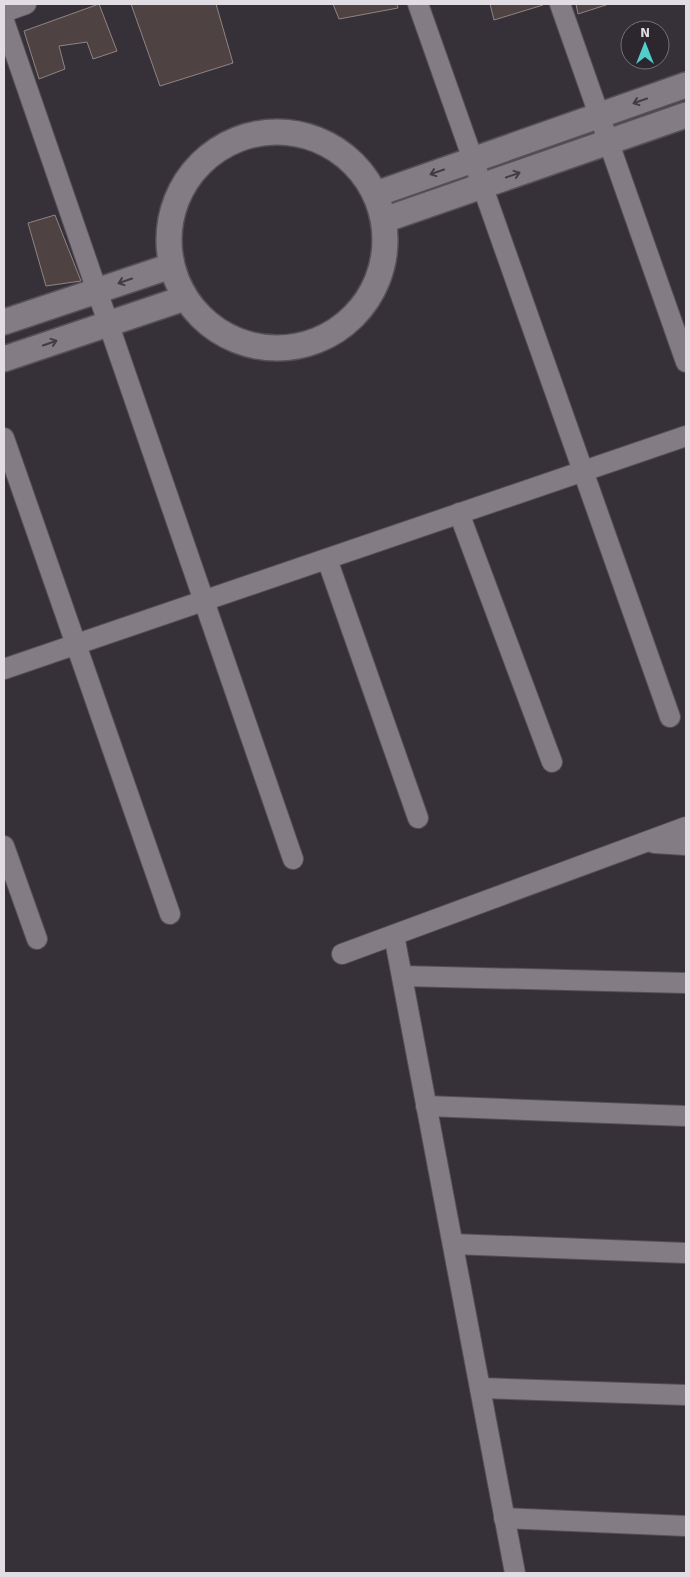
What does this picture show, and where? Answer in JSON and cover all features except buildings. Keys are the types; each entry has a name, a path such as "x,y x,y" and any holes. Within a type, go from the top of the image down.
{"street":[{"path":"4,12 26,4"},
{"path":"418,4 670,717"},
{"path":"560,4 686,362"},
{"path":"4,21 292,859"},
{"path":"376,194 686,85"},
{"path":"384,220 686,115"},
{"path":"258,133 293,133 327,144 356,164 376,194 384,220 385,257 372,292 349,321 317,341 280,348 243,343 210,326 185,298 171,266 168,230 177,196 196,166 224,145 258,133"},
{"path":"4,322 171,266"},
{"path":"4,359 185,298"},
{"path":"4,669 686,436"},
{"path":"4,438 170,914"},
{"path":"459,513 552,762"},
{"path":"327,559 418,818"},
{"path":"342,954 686,827"},
{"path":"644,843 686,845"},
{"path":"4,846 37,939"},
{"path":"394,935 515,1573"},
{"path":"402,976 686,982"},
{"path":"426,1106 686,1116"},
{"path":"452,1244 686,1253"},
{"path":"480,1388 686,1395"},
{"path":"504,1518 686,1526"}]}
